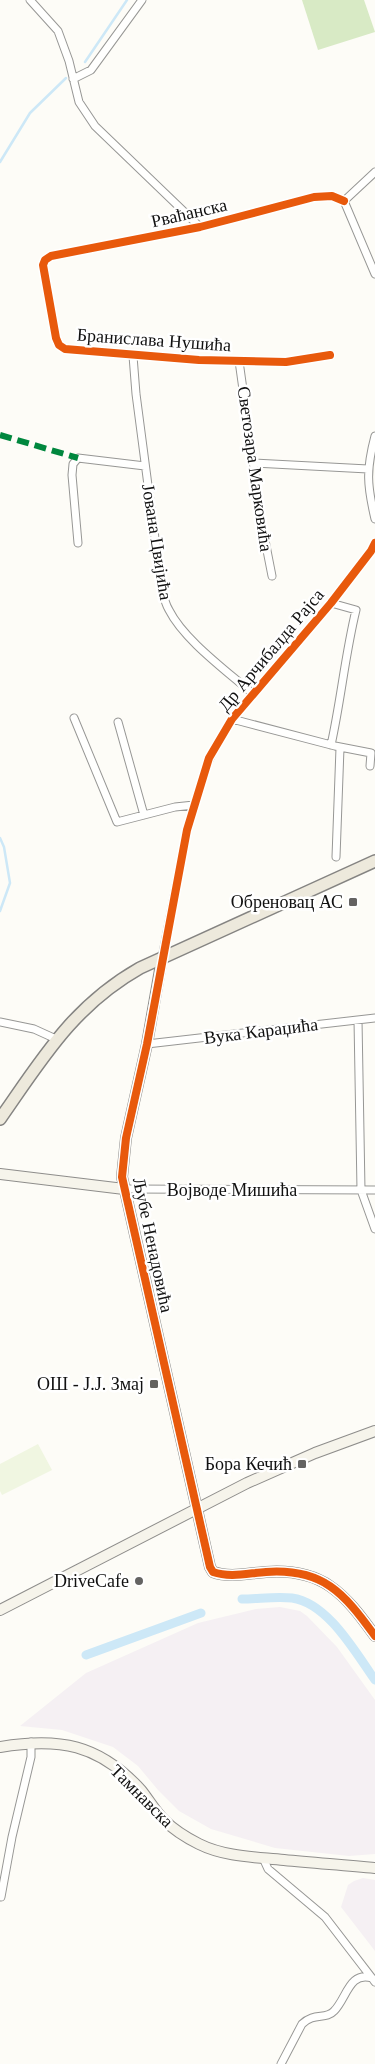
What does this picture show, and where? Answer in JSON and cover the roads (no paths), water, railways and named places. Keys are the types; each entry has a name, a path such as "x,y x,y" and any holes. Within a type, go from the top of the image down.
{"main road":[{"path":"0,1119 56,1039 74,1019 107,989 140,968 375,861"}],"street":[{"name":"Рваћанска","path":"30,0 58,31 82,109 94,126 200,227"},
{"path":"73,79 91,70 142,0"},
{"path":"375,172 344,201 375,274"},
{"name":"Рваћанска","path":"43,265 45,260 52,256 200,227 314,197 332,196 344,201"},
{"name":"Бранислава Нушића","path":"43,265 54,331 59,345 66,349 133,356 239,361 286,362 330,355"},
{"name":"Јована Цвијића","path":"133,356 136,394 161,584 169,610 185,632 253,694"},
{"name":"Светозара Марковића","path":"239,361 253,463 272,576"},
{"path":"375,436 368,469 369,491 375,519"},
{"path":"78,543 72,475 73,464 78,458 145,466"},
{"path":"253,463 368,469"},
{"name":"Др Арчибалда Рајса","path":"162,958 187,830 209,758 232,719 331,603 367,557 375,542"},
{"path":"331,603 356,610 346,650 342,686 331,745"},
{"path":"74,718 115,819 120,822 194,805"},
{"path":"232,719 340,748 371,753 370,766"},
{"path":"118,722 144,815"},
{"path":"336,857 340,748"},
{"name":"Љубе Ненадовића","path":"162,958 147,1044 126,1138 122,1171 124,1189 210,1567 213,1572 237,1575 285,1572 298,1573 320,1579 338,1592 375,1636"},
{"name":"Вука Караџића","path":"147,1044 375,1018"},
{"path":"358,1020 361,1190 375,1229"},
{"path":"0,1022 34,1029 56,1039"},
{"name":"Војводе Мишића","path":"0,1174 124,1189 375,1190"},
{"path":"0,1610 197,1507 291,1463 375,1431"},
{"path":"1,1897 12,1837 31,1757 31,1742"},
{"name":"Тамнавска","path":"0,1747 31,1742 60,1744 92,1754 122,1771 142,1791 164,1820 181,1834 219,1851 263,1858 375,1868"},
{"path":"263,1858 268,1869 325,1917 374,1980"},
{"path":"281,2064 302,2024 307,2019 332,2014 356,1978 363,1976 374,1980"}],"waterway":[{"path":"85,62 127,0"},
{"path":"0,162 30,113 66,78"},
{"path":"0,838 4,847 10,883 0,911"},
{"path":"242,1599 292,1598 305,1602 317,1609 340,1630 375,1680"},
{"path":"86,1655 201,1613"}],"place":[{"name":"Обреновац АС","path":"353,902"},
{"name":"ОШ - Ј.Ј. Змај","path":"154,1384"},
{"name":"Бора Кечић","path":"302,1464"},
{"name":"DriveCafe","path":"139,1581"}]}
